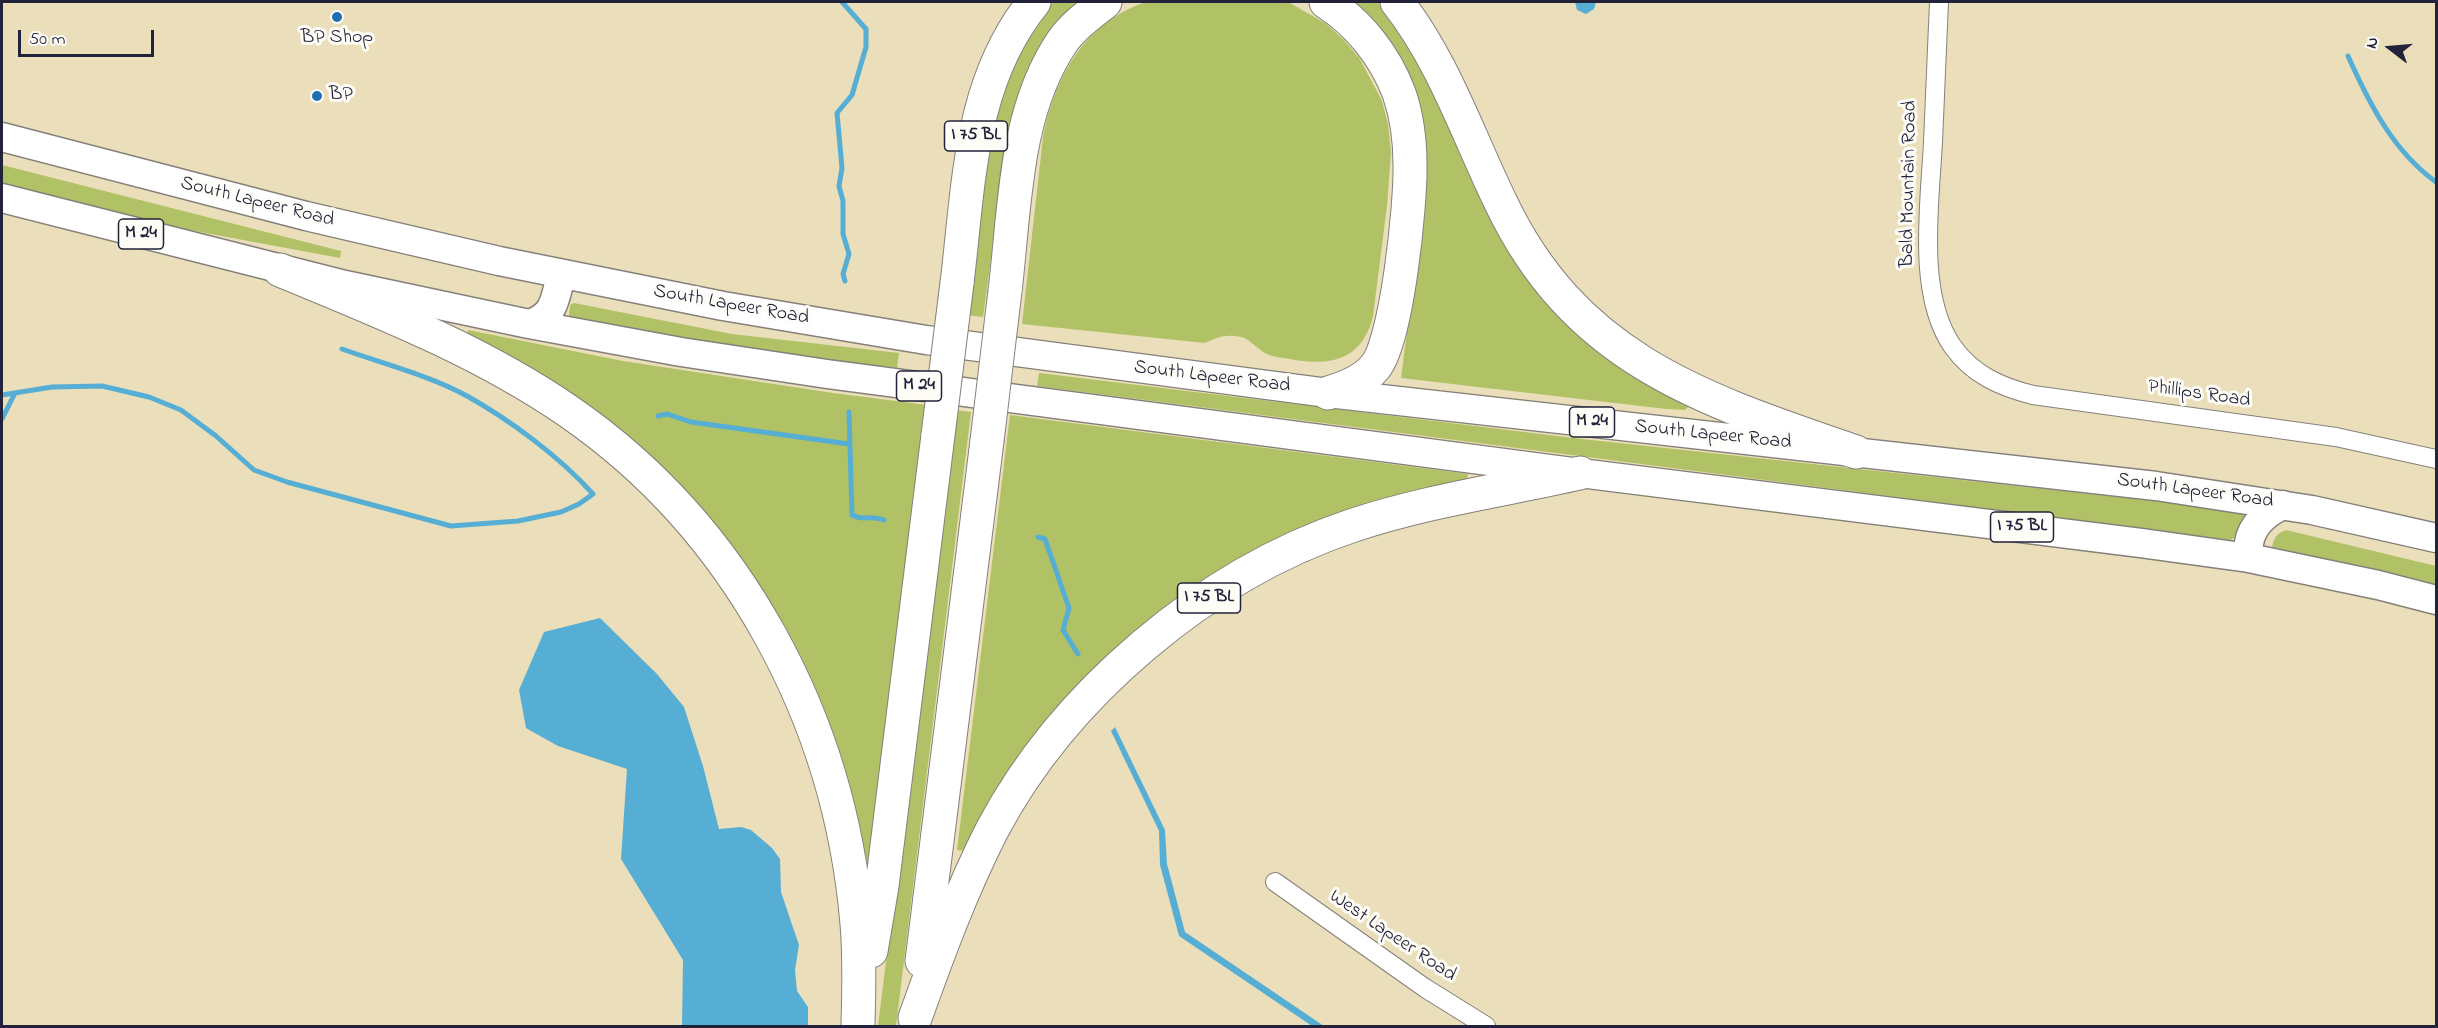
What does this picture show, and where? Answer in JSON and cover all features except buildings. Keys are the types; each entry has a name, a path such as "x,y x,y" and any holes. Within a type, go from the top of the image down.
{"highway":[{"name":"I 75 BL","path":"858,1024 882,886 973,153 987,85 1010,35 1034,2"},
{"path":"915,1022 1026,128 1034,97 1046,69 1063,41 1105,2"},
{"path":"1326,2 1352,22 1371,42 1388,69 1404,113 1410,166 1406,225 1389,338 1383,355 1376,367 1366,376 1328,393"},
{"path":"1396,2 1408,15 1433,57 1517,236 1550,283 1584,320 1629,355 1686,387 1769,422 1856,452"},
{"path":"280,270 452,344 515,378 567,410 615,447 663,491 727,565 778,646 806,708 829,776 845,841 857,924 858,1024"},
{"name":"I 75 BL","path":"915,1022 960,896 993,828 1014,794 1092,694 1157,635 1231,583 1309,543 1348,527 1422,506 1580,473"}],"main road":[{"name":"South Lapeer Road","path":"3,145 561,275 723,306 926,340 1328,393 2115,480 2283,505 2436,538"},
{"name":"M 24","path":"2,198 280,270 528,324 761,365 1580,473"},
{"path":"528,324 542,320 549,313 561,275"},
{"name":"I 75 BL","path":"1580,473 2249,558 2378,585 2436,600"},
{"path":"2249,558 2249,539 2254,528 2271,510 2283,505"}],"street":[{"name":"Bald Mountain Road","path":"1939,2 1931,172 1930,277 1932,295 1943,330 1963,360"},
{"name":"Phillips Road","path":"1963,360 1988,380 2033,395 2336,437 2436,459"},
{"name":"West Lapeer Road","path":"1275,882 1416,982 1486,1026"}],"green space":[{"path":"1050,2 1080,2 1043,43 1021,88 1009,125 983,317 967,315 988,131 1004,72"},
{"path":"1145,2 1288,2 1325,23 1360,59 1382,101 1388,124 1391,152 1387,206 1373,316 1362,341 1345,356 1322,362 1309,362 1270,355 1244,338 1236,336 1222,337 1205,343 1022,324 1043,137 1055,93 1064,73 1089,38 1105,24"},
{"path":"1352,2 1384,2 1400,21 1492,208 1689,406 1685,410 1401,378 1426,183"},
{"path":"2,165 341,251 340,258 173,227 2,183"},
{"path":"574,303 732,334 899,353 897,368 752,350 572,318 569,315 570,305"},
{"path":"468,330 623,361 927,405 870,878 861,877 748,578 466,339"},
{"path":"1039,373 1582,439 2182,504 2246,514 2234,538 2230,540 1037,386"},
{"path":"954,410 971,412 896,1026 878,1026"},
{"path":"1010,415 1468,474 1466,488 1204,586 967,851 957,850"},
{"path":"2286,530 2436,566 2436,585 2272,547 2276,536"}],"water":[{"path":"1575,2 1596,2 1594,9 1586,14 1577,10"},
{"path":"600,618 657,674 684,707 703,766 719,829 741,827 751,830 772,848 780,859 781,892 799,945 795,970 797,991 808,1007 808,1026 682,1026 683,960 621,859 627,769 558,746 526,728 519,690 544,632"},
{"path":"1115,727 1165,830 1167,864 1185,932 1324,1026 1312,1026 1179,936 1160,865 1159,831 1111,731"}],"waterway":[{"path":"842,2 866,29 866,47 852,95 837,113 842,168 839,186 843,201 843,234 849,254 843,274 845,281"},
{"path":"2348,56 2374,108 2395,141 2407,156 2436,182"},
{"path":"2,395 52,387 102,386 149,397 181,410 216,436 254,470 287,482 451,526 518,521 561,512 579,504 593,494 534,440 467,396 422,376 342,349"},
{"path":"2,419 15,393"},
{"path":"849,412 852,515 884,520"},
{"path":"658,416 667,414 691,422 849,444"},
{"path":"1038,537 1045,539 1069,608 1063,630 1078,654"}],"place":[{"name":"BP Shop","path":"337,17"},
{"name":"BP","path":"317,96"}]}
